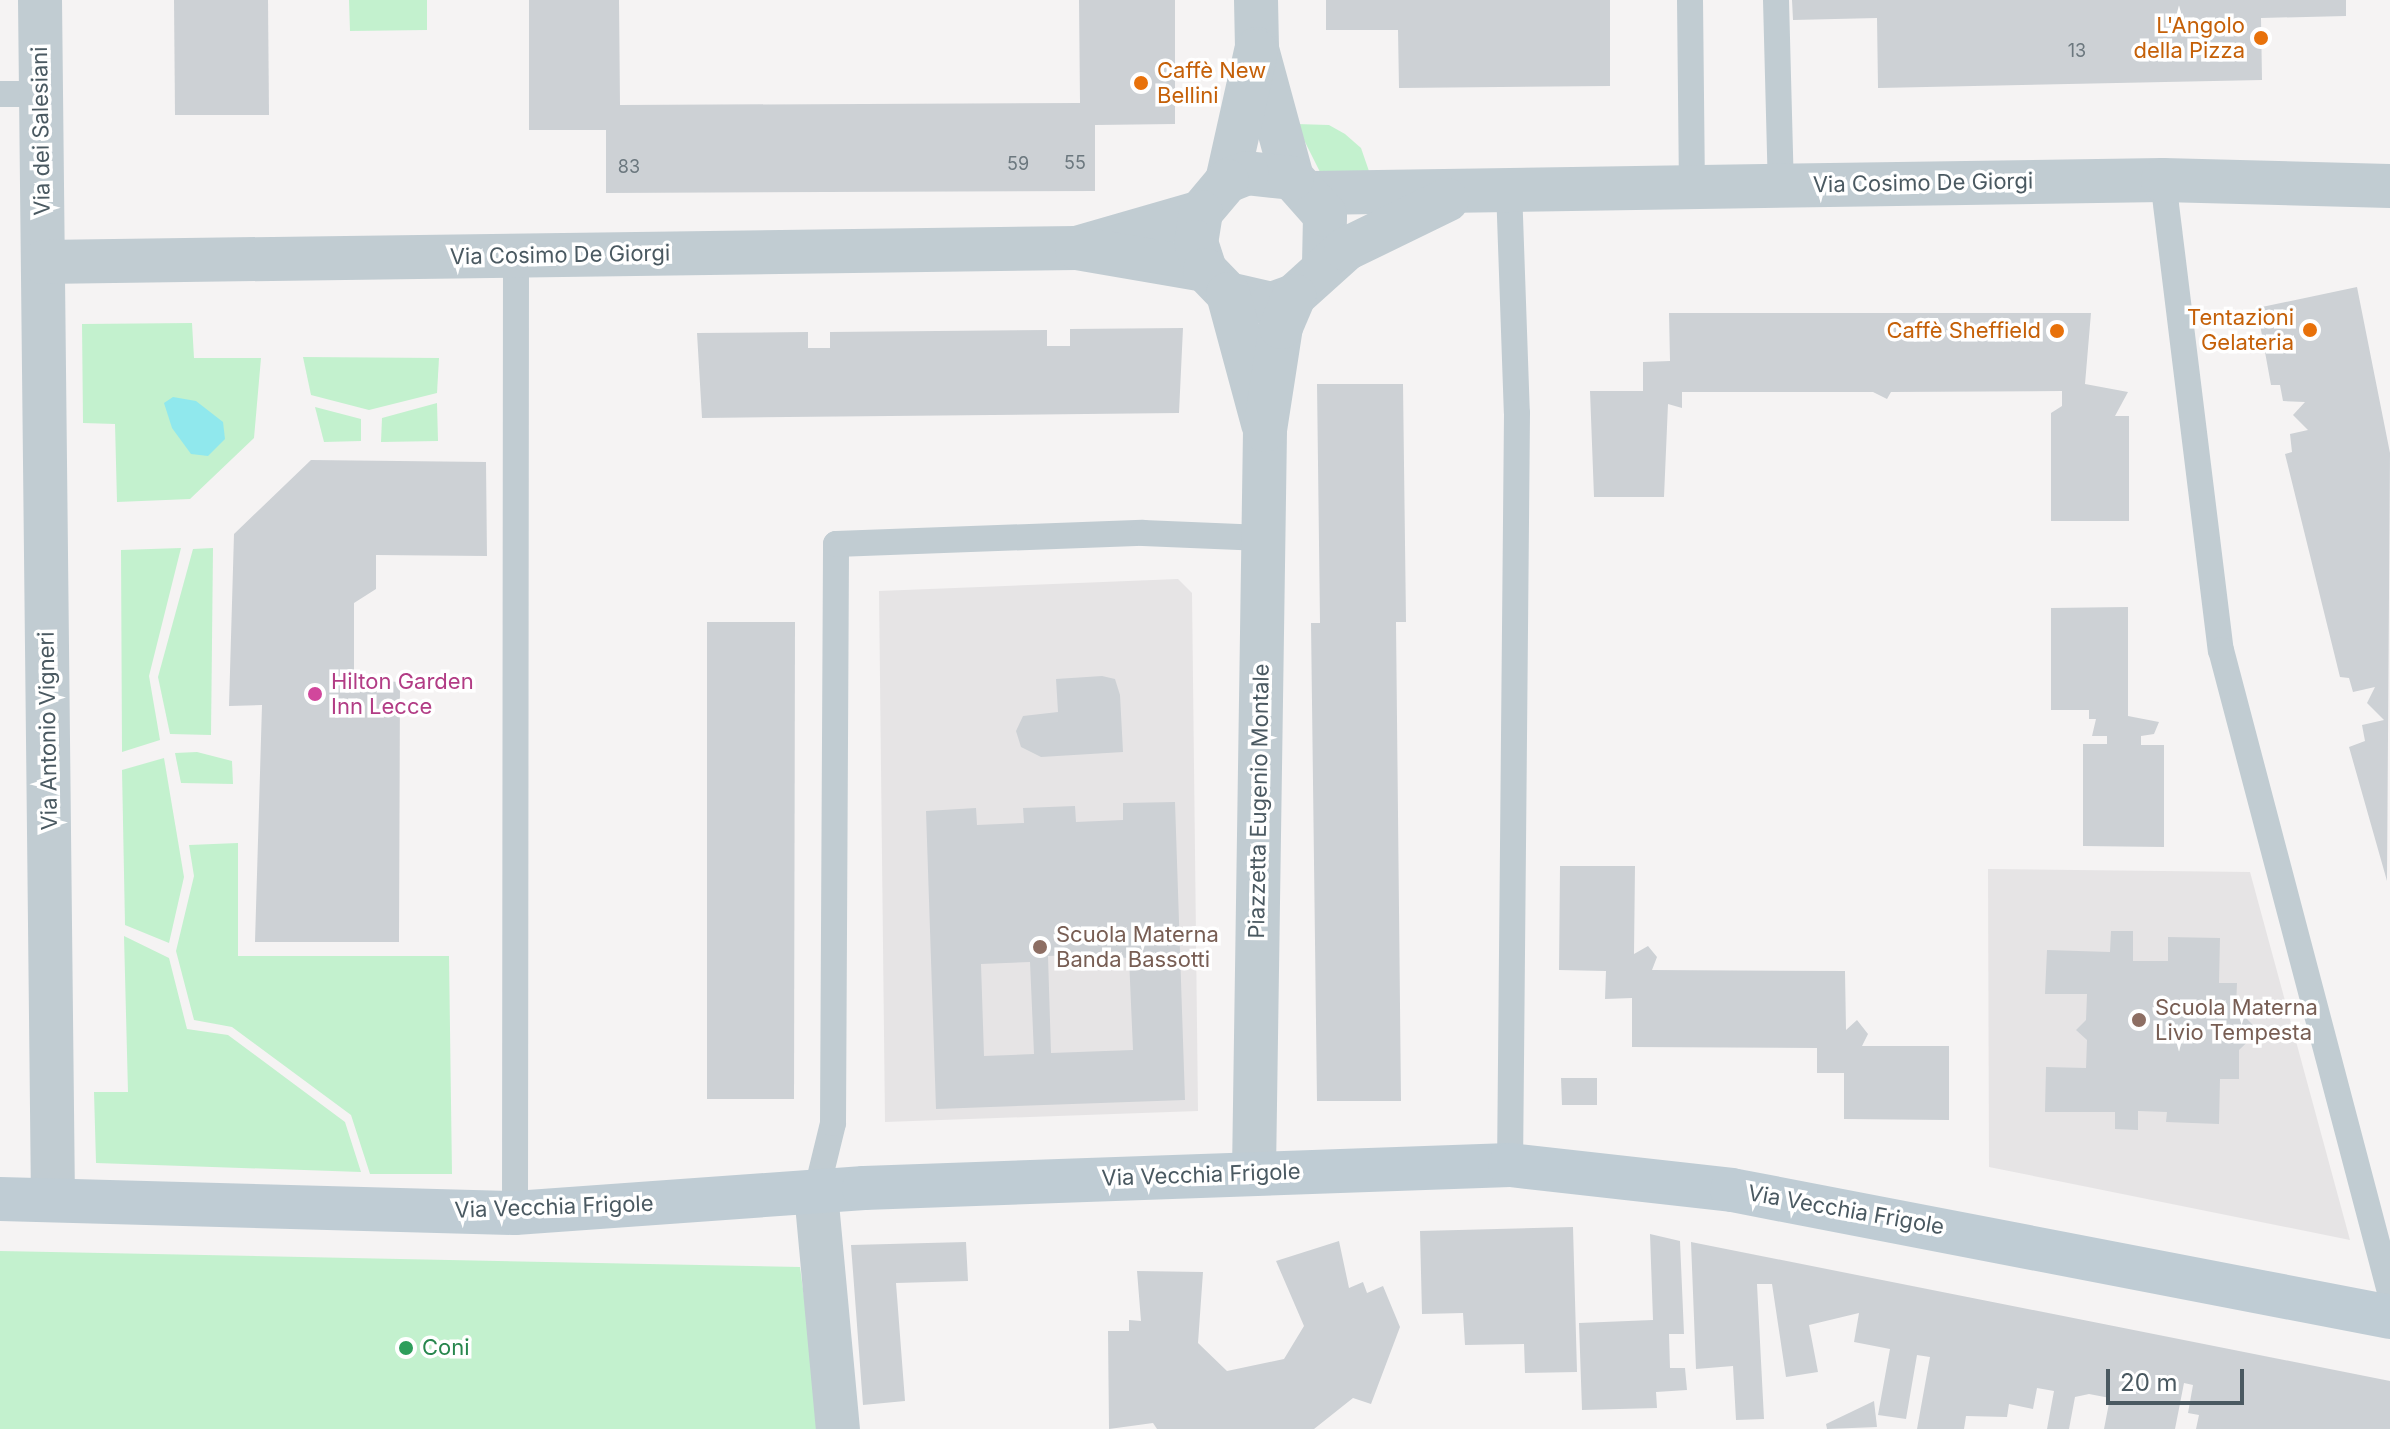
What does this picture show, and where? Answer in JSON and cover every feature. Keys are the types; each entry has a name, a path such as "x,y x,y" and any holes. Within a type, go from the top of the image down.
{"street":[{"name":"Via dei Salesiani","path":"40,0 20,94 43,262"},
{"path":"1256,0 1257,49 1302,186 1328,227 1324,264"},
{"path":"1216,282 1196,242 1214,197 1257,49"},
{"name":"Via Cosimo De Giorgi","path":"1077,248 1214,197 1247,173 1302,186 1456,195 1509,188 2163,180 2390,186"},
{"name":"Via Cosimo De Giorgi","path":"43,262 1077,248 1216,282 1272,304 1294,296 1324,264 1456,195"},
{"name":"Via Antonio Vigneri","path":"43,262 53,1200"},
{"name":"Piazzetta Eugenio Montale","path":"1216,282 1265,430"},
{"name":"Piazzetta Eugenio Montale","path":"1254,1172 1265,430 1281,327 1294,296"},
{"name":"Via Vecchia Frigole","path":"0,1199 515,1213 816,1193 1254,1172 1510,1165 1779,1198 2390,1317"},
{"path":"816,1193 838,1429"}],"lane":[{"path":"1690,0 1692,185"},
{"path":"1776,0 1781,185"},
{"path":"2163,180 2221,650 2390,1292"},
{"path":"1509,188 1517,413 1510,1165"},
{"path":"515,1213 516,256"},
{"path":"816,1193 833,1123 836,544 1143,533 1263,538"}],"shaded area":[{"name":"Scuola Materna Banda Bassotti","path":"1178,579 1192,593 1198,1111 885,1122 879,591"},
{"name":"Scuola Materna Livio Tempesta","path":"1988,869 2250,872 2350,1240 1989,1167"}],"green space":[{"path":"349,0 427,0 427,30 350,31"},
{"path":"1296,124 1329,125 1345,134 1361,148 1371,177 1320,172"},
{"path":"192,323 194,358 261,358 254,438 190,499 117,502 115,424 83,423 82,324"},
{"path":"303,357 439,358 437,393 369,410 311,395"},
{"path":"437,403 438,441 381,442 382,418"},
{"path":"315,407 361,419 361,441 324,442"},
{"path":"181,548 149,676 160,740 122,752 121,550"},
{"path":"213,548 211,735 170,734 158,677 193,549"},
{"path":"197,752 232,761 233,784 181,783 175,753"},
{"path":"164,758 184,877 169,943 125,925 122,770"},
{"path":"238,843 238,956 449,956 452,1174 370,1174 351,1115 232,1027 194,1020 176,951 194,876 189,845"},
{"path":"124,936 169,958 187,1029 228,1035 345,1122 361,1172 96,1163 94,1092 128,1092"},
{"name":"Coni","path":"0,1251 800,1267 822,1429 0,1429"}],"water":[{"path":"173,397 196,401 223,422 225,439 208,456 191,454 172,428 164,403"}],"building":[{"path":"174,0 268,0 269,115 175,115"},
{"path":"529,0 619,0 620,105 1080,103 1079,0 1175,0 1175,124 1095,125 1095,191 606,193 606,130 529,130"},
{"path":"1326,0 1610,0 1610,86 1399,88 1398,30 1326,30"},
{"path":"1792,0 2346,0 2346,16 2261,18 2262,80 1878,88 1877,18 1793,20"},
{"path":"2357,287 2390,453 2387,881 2349,747 2365,741 2362,725 2384,720 2367,703 2375,687 2353,692 2349,678 2340,677 2285,454 2292,452 2290,434 2308,430 2293,415 2305,402 2283,401 2280,385 2271,385 2257,308"},
{"path":"1669,313 2091,313 2085,384 2128,392 2115,416 2129,416 2129,521 2051,521 2051,413 2062,406 2062,391 1891,392 1887,399 1873,392 1682,392 1682,408 1668,404 1664,497 1594,497 1590,391 1643,391 1643,362 1670,361"},
{"path":"1183,328 1179,413 702,418 697,333 808,332 808,348 830,348 830,332 1047,330 1047,346 1070,346 1070,329"},
{"path":"1317,384 1403,384 1406,622 1396,622 1401,1101 1317,1101 1311,623 1320,623"},
{"name":"Hilton Garden Inn Lecce","path":"311,460 486,462 487,556 376,555 376,589 354,603 354,679 400,682 399,942 255,942 262,705 229,706 234,534"},
{"path":"2128,607 2128,716 2159,722 2154,734 2141,736 2141,745 2164,745 2164,847 2083,846 2083,744 2107,744 2107,736 2092,736 2096,719 2089,719 2089,710 2051,710 2051,608"},
{"path":"707,622 795,622 794,1099 707,1099"},
{"path":"1102,676 1115,679 1120,695 1123,752 1041,757 1021,747 1016,731 1023,716 1058,712 1056,679"},
{"path":"1175,802 1185,1100 936,1109 926,811 976,808 977,825 1024,823 1023,808 1075,806 1076,822 1123,820 1123,803","holes":["1048,956 1129,958 1133,1050 1051,1053","1030,962 1034,1054 984,1056 981,964"]},
{"path":"1560,866 1635,866 1634,954 1648,946 1657,957 1652,970 1845,971 1846,1030 1857,1020 1868,1034 1862,1046 1949,1046 1949,1120 1844,1119 1844,1073 1817,1073 1817,1048 1632,1047 1632,998 1605,999 1606,971 1559,970"},
{"path":"2111,931 2133,931 2133,961 2168,961 2168,937 2220,938 2219,983 2237,983 2236,1008 2259,1031 2239,1050 2239,1079 2220,1079 2219,1124 2166,1122 2167,1112 2138,1111 2138,1130 2115,1129 2115,1112 2045,1112 2046,1067 2086,1068 2087,1040 2076,1030 2086,1020 2087,994 2045,994 2047,950 2110,952"},
{"path":"1561,1078 1597,1078 1597,1105 1562,1105"},
{"path":"1573,1227 1577,1372 1525,1373 1524,1344 1465,1345 1463,1313 1422,1314 1420,1231"},
{"path":"1650,1234 1680,1241 1684,1334 1669,1334 1670,1368 1685,1368 1687,1390 1656,1392 1657,1408 1582,1410 1579,1323 1653,1320"},
{"path":"1339,1241 1349,1288 1363,1282 1367,1293 1383,1286 1400,1327 1371,1404 1353,1398 1314,1429 1157,1429 1153,1423 1109,1429 1108,1331 1129,1331 1129,1320 1141,1321 1137,1271 1203,1272 1198,1343 1227,1371 1284,1359 1304,1326 1276,1261"},
{"path":"966,1242 968,1281 896,1283 905,1401 863,1405 851,1245"},
{"path":"1691,1242 2390,1381 2390,1429 2196,1429 2199,1415 2188,1413 2193,1385 2184,1383 2175,1429 2104,1429 2110,1398 2089,1394 2075,1397 2069,1429 2047,1429 2054,1391 2037,1388 2033,1409 2009,1404 2007,1417 1966,1416 1964,1429 1917,1429 1930,1357 1917,1355 1906,1419 1878,1415 1890,1349 1854,1342 1859,1313 1809,1325 1818,1372 1786,1377 1772,1284 1757,1284 1764,1419 1736,1420 1733,1366 1696,1369"},
{"path":"1874,1401 1877,1427 1827,1429 1826,1424"}],"place":[{"name":"L'Angolo della Pizza","path":"2261,38"},
{"name":"Caffè New Bellini","path":"1141,83"},
{"name":"Tentazioni Gelateria","path":"2310,330"},
{"name":"Caffè Sheffield","path":"2057,331"},
{"name":"Hilton Garden Inn Lecce","path":"315,694"},
{"name":"Scuola Materna Banda Bassotti","path":"1040,947"},
{"name":"Scuola Materna Livio Tempesta","path":"2139,1020"},
{"name":"Coni","path":"406,1348"}]}
